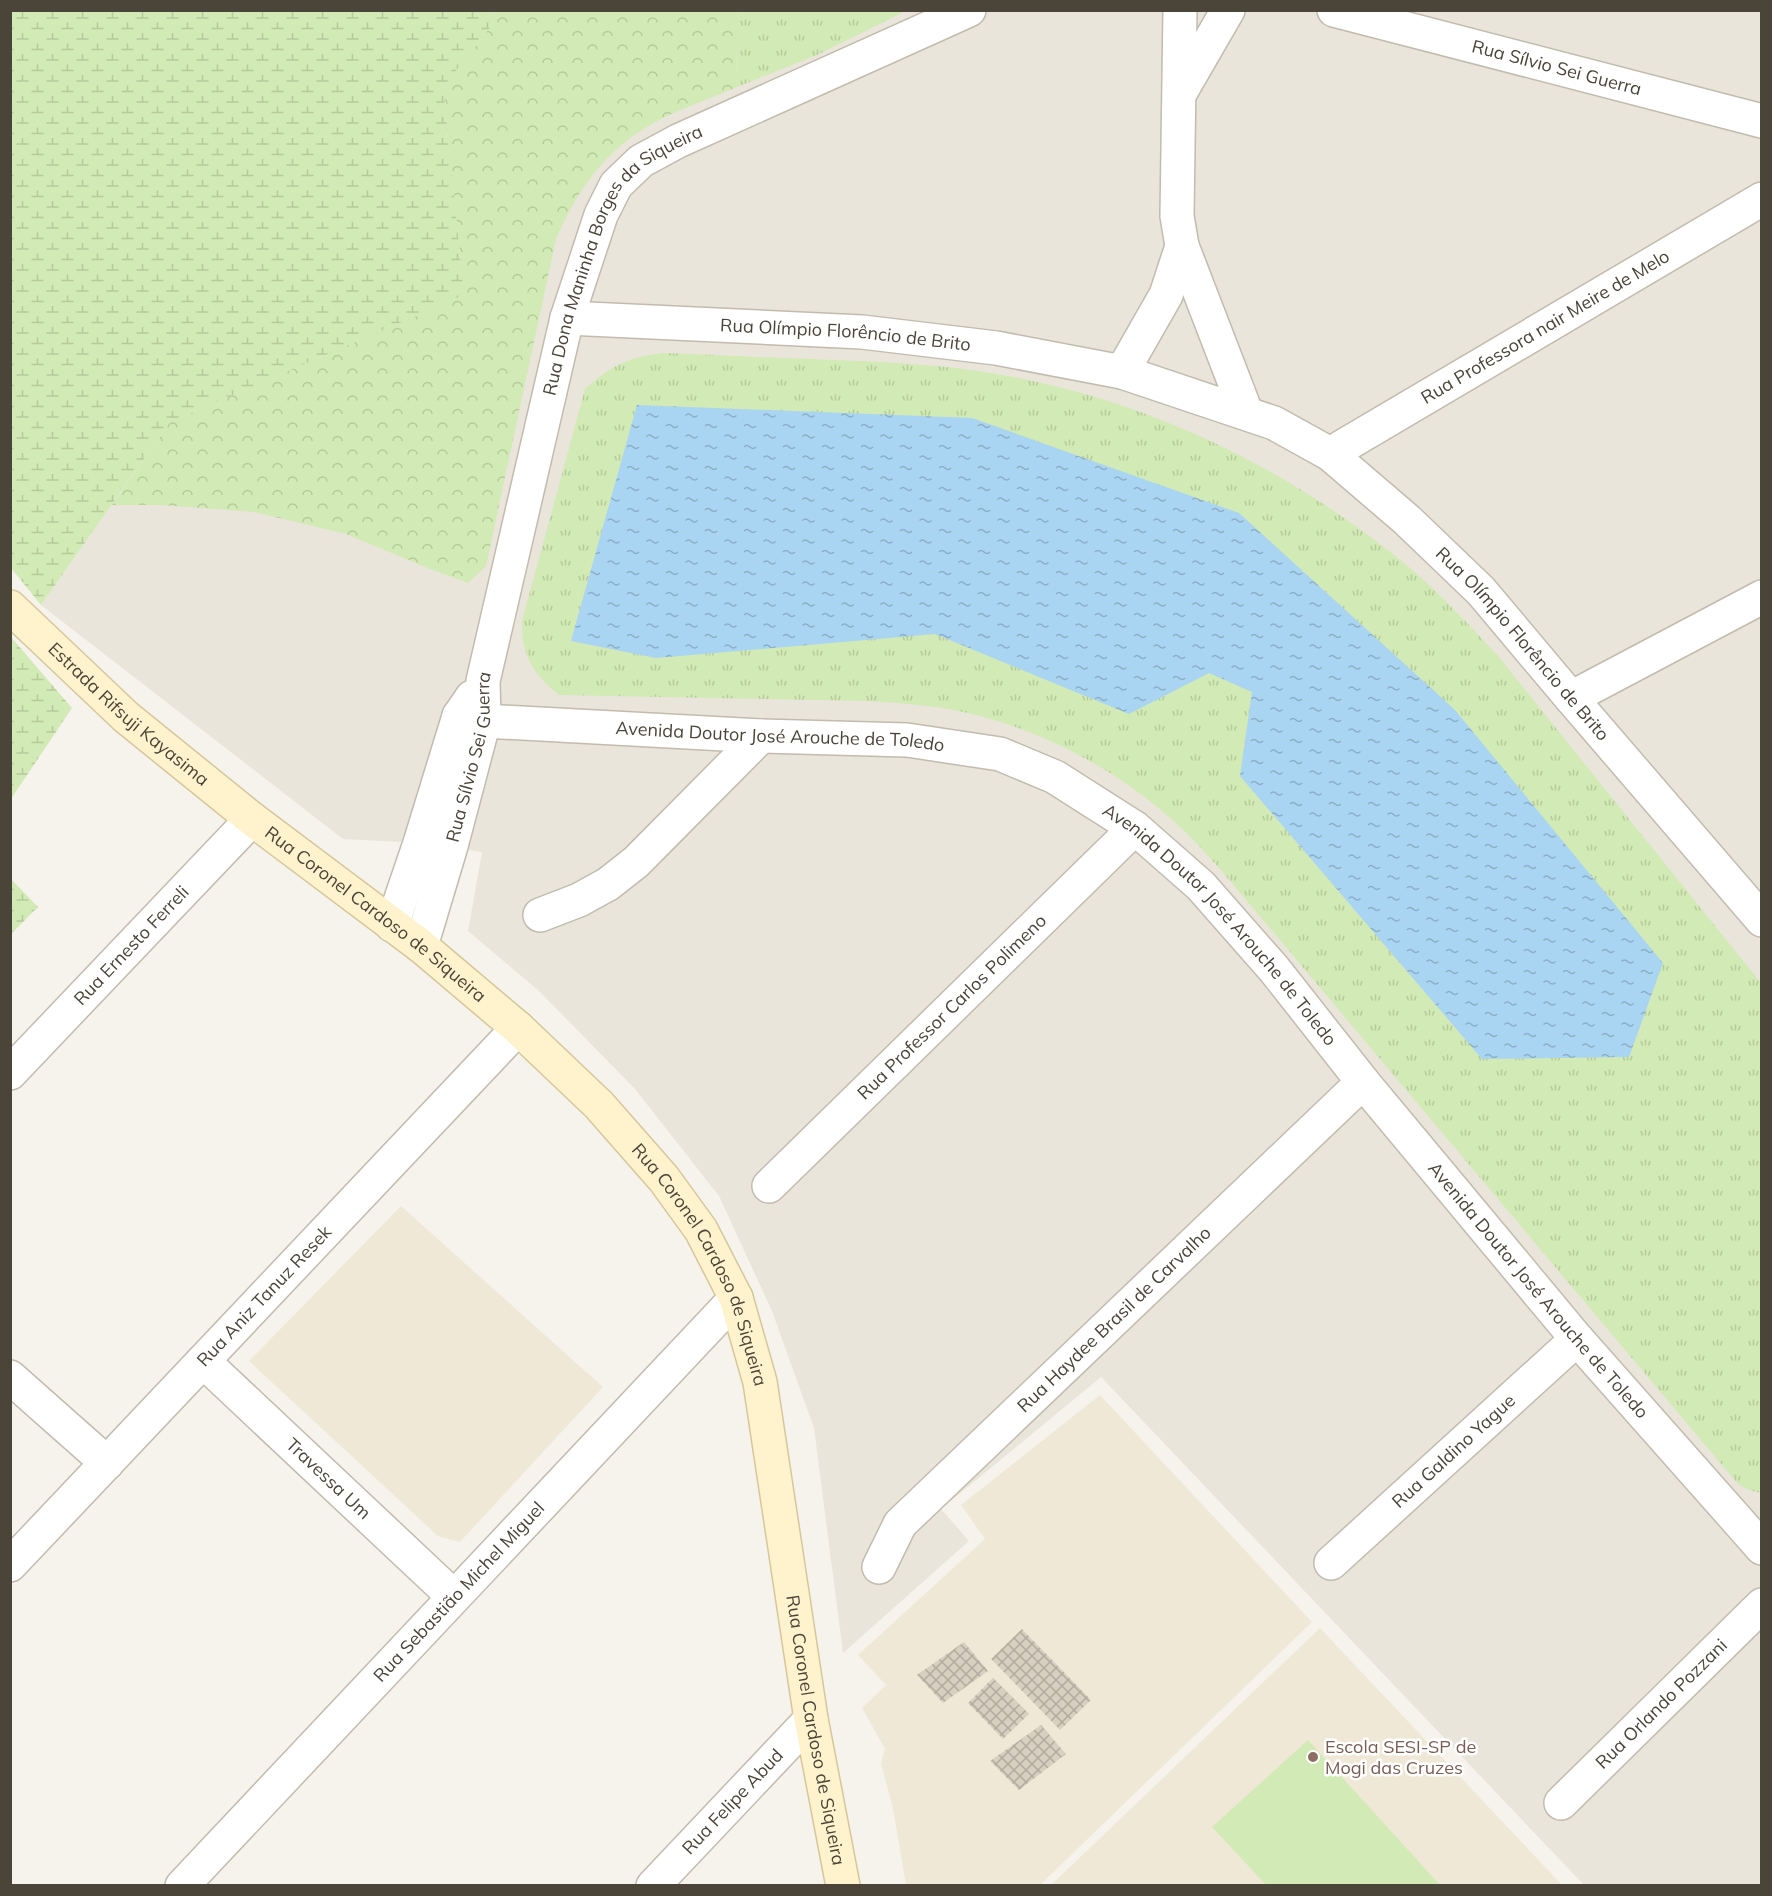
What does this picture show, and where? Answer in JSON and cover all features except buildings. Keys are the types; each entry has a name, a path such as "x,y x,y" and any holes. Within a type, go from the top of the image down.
{"main road":[{"name":"Estrada Rifsuji Kayasima","path":"10,607 126,717 252,819"},
{"name":"Rua Coronel Cardoso de Siqueira","path":"252,819 421,946 518,1028 599,1105 664,1179 701,1230 736,1298 760,1382 811,1719 843,1886"}],"street":[{"name":"Rua Dona Maninha Borges da Siqueira","path":"483,681 567,318 601,215 616,185 641,161 678,141 969,10"},
{"path":"1180,10 1178,216 1182,246 1246,412"},
{"path":"1180,95 1228,10"},
{"name":"Rua Sílvio Sei Guerra","path":"1343,12 1761,121"},
{"name":"Rua Professora nair Meire de Melo","path":"1330,454 1761,199"},
{"path":"1122,372 1166,295 1182,246"},
{"name":"Rua Olímpio Florêncio de Brito","path":"567,318 862,332 996,348 1122,372 1274,423 1330,454 1407,520 1481,591 1761,920"},
{"path":"1571,698 1761,597"},
{"name":"Rua Sílvio Sei Guerra","path":"392,925 420,843 472,719 483,681"},
{"name":"Rua Sílvio Sei Guerra","path":"421,946 451,846 472,719"},
{"name":"Avenida Doutor José Arouche de Toledo","path":"472,719 761,736 908,740 1000,754 1055,777 1135,828 1201,886 1274,969 1363,1082 1577,1339 1761,1548"},
{"path":"540,915 579,900 608,885 636,862 761,736"},
{"name":"Rua Ernesto Ferreli","path":"10,1073 252,819"},
{"name":"Rua Professor Carlos Polimeno","path":"769,1186 1135,828"},
{"name":"Rua Aniz Tanuz Resek","path":"10,1565 518,1028"},
{"name":"Rua Haydee Brasil de Carvalho","path":"879,1567 900,1524 1363,1082"},
{"name":"Rua Sebastião Michel Miguel","path":"182,1886 736,1298"},
{"name":"Rua Galdino Yague","path":"1331,1563 1577,1339"},
{"name":"Travessa Um","path":"203,1361 453,1596"},
{"path":"10,1377 107,1463"},
{"name":"Rua Orlando Pozzani","path":"1561,1803 1761,1605"},
{"name":"Rua Felipe Abud","path":"653,1886 811,1719"}],"shaded area":[{"path":"494,11 1761,11 1761,1885 1584,1885 1101,1377 941,1509 969,1541 843,1653 814,1428 772,1311 719,1196 635,1089 539,991 468,931 482,852 420,843 343,839 41,605 170,422 492,25"},
{"path":"401,1206 603,1387 460,1542 438,1536 249,1361"},
{"path":"1100,1395 1312,1622 1040,1885 906,1885 893,1809 881,1763 885,1749 862,1708 886,1685 858,1655 985,1539 961,1505"},
{"name":"Escola SESI-SP de Mogi das Cruzes","path":"1320,1628 1562,1885 1050,1886"}],"green space":[{"path":"740,10 906,11 817,55 737,87 736,28"},
{"path":"10,11 494,11 492,25 443,87 464,295 170,422 41,605 11,568"},
{"path":"494,11 740,11 736,28 737,87 652,124 620,146 594,173 573,205 556,239 486,566 468,583 346,534 254,512 161,505 112,505 170,422 464,295 443,87 492,25"},
{"path":"664,353 943,367 1037,382 1096,397 1152,416 1261,466 1313,497 1362,531 1410,568 1456,611 1498,656 1761,983 1761,1493 1738,1484 1220,869 1170,818 1117,778 1043,738 1016,727 963,712 867,701 559,695 542,679 526,654 522,621 585,389 612,368 641,357"},
{"path":"11,637 72,708 11,799"},
{"path":"11,879 38,907 11,934"},
{"path":"1308,1740 1440,1885 1266,1885 1212,1827"}],"water":[{"path":"637,405 972,418 1239,513 1455,710 1663,963 1629,1057 1482,1059 1240,776 1252,692 1209,673 1129,714 935,634 656,658 571,641"}],"place":[{"name":"Escola SESI-SP de Mogi das Cruzes","path":"1313,1757"}]}
